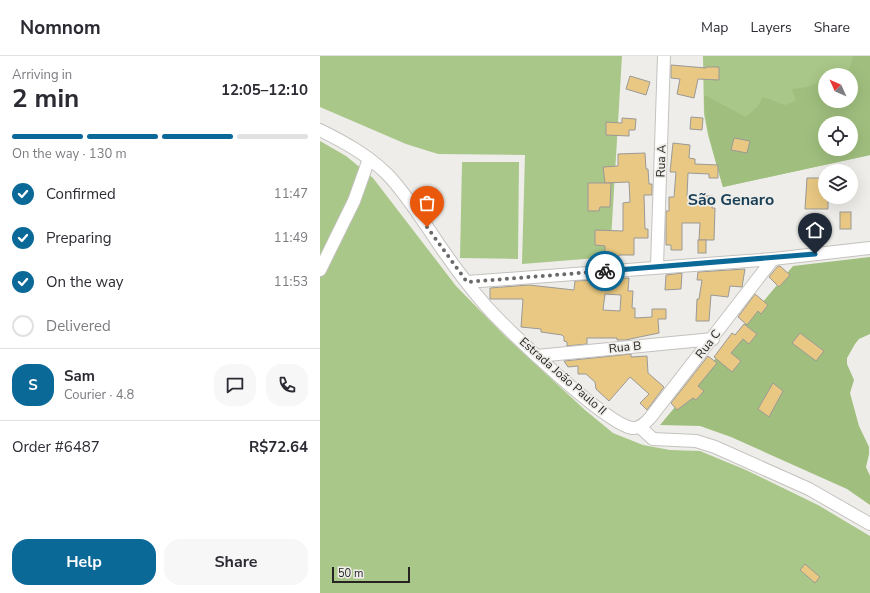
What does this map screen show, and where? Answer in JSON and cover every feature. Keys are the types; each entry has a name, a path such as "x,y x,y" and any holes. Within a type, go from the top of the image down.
{"street":[{"name":"Rua A","path":"657,266 664,56"},
{"name":"Estrada João Paulo II","path":"320,130 349,144 386,174 403,193 487,308 578,392 612,419 632,428 640,427 653,439 696,441 715,447 809,489 870,524"},
{"path":"320,270 354,201 369,159"},
{"path":"467,282 773,258 870,248"},
{"name":"Rua C","path":"640,427 650,418 713,339 773,258"},
{"name":"Rua B","path":"538,356 713,339"}],"green space":[{"path":"320,56 622,56 610,257 522,264 525,155 438,154 406,144 320,107"},
{"path":"703,56 870,56 870,155 829,164 818,164 818,166 723,187 708,135 704,114"},
{"path":"853,56 870,56 870,155 829,164 818,164 818,166 723,187 708,130 704,95 746,117 758,106 763,97 785,105 796,101 792,89 807,87 818,83 818,108 858,108 858,68 850,68"},
{"path":"320,141 346,156 373,178 456,286 506,337 585,410 613,433 643,445 670,450 700,451 746,470 818,505 870,536 870,593 320,593"},
{"path":"462,162 519,162 518,259 460,258"},
{"path":"870,257 870,334 859,339 855,344 847,358 847,364 854,380 850,393 859,426 869,447 866,467 870,476 870,505 847,489 731,437 700,426 660,425 793,266"}],"building":[{"path":"671,65 706,68 719,67 719,80 698,79 694,98 677,94 680,79 671,78"},
{"path":"630,76 650,82 646,95 626,89"},
{"path":"691,117 703,118 702,130 690,129"},
{"path":"622,118 636,119 635,130 629,130 629,136 606,135 606,122 622,123"},
{"path":"734,138 750,141 747,153 731,150"},
{"path":"673,143 690,145 689,158 695,159 695,164 718,165 718,178 709,178 709,174 688,173 687,196 713,196 712,208 715,208 714,240 699,240 700,223 682,223 682,250 671,250 671,245 666,245 666,211 669,211 669,197 674,197 676,172 670,172"},
{"path":"645,153 649,184 652,184 652,195 644,195 645,229 648,229 648,238 634,238 634,255 619,255 618,263 605,264 605,246 595,245 595,230 623,231 623,203 630,202 629,182 605,183 603,167 618,166 618,154"},
{"path":"807,178 818,178 818,204 828,204 828,209 805,209"},
{"path":"588,183 611,183 610,207 600,207 599,211 588,211"},
{"path":"840,212 851,212 851,229 840,229"},
{"path":"698,240 706,240 706,253 698,253"},
{"path":"778,266 790,275 779,287 769,277"},
{"path":"745,269 742,287 730,286 728,297 711,295 709,321 696,321 697,299 699,299 702,280 697,280 698,272"},
{"path":"682,273 681,289 665,290 666,275"},
{"path":"629,278 628,291 633,291 632,308 635,308 635,318 652,317 652,309 666,309 666,319 658,319 659,333 625,340 617,340 617,338 587,338 587,344 567,346 567,342 564,341 564,337 562,335 541,332 541,329 521,327 523,299 490,299 490,288 529,285 574,290 575,281","holes":["605,294 621,295 620,311 603,310"]},
{"path":"755,294 768,305 761,314 758,311 747,325 738,317"},
{"path":"744,324 757,334 749,344 743,339 731,353 741,361 732,372 714,357 732,333 735,335"},
{"path":"800,333 824,351 816,361 792,343"},
{"path":"631,354 631,357 647,356 648,373 664,387 647,410 640,403 649,394 630,377 609,401 596,389 595,382 586,374 578,374 578,366 568,367 564,361"},
{"path":"708,356 717,363 698,386 704,391 696,400 693,398 677,410 671,403"},
{"path":"773,383 783,391 769,417 758,409"},
{"path":"805,564 820,577 815,583 800,570"}],"way so far":[{"path":"427,227 467,282 605,271"}],"district":[{"name":"São Genaro","path":"731,199"}],"route":[{"path":"605,271 815,254"}]}
